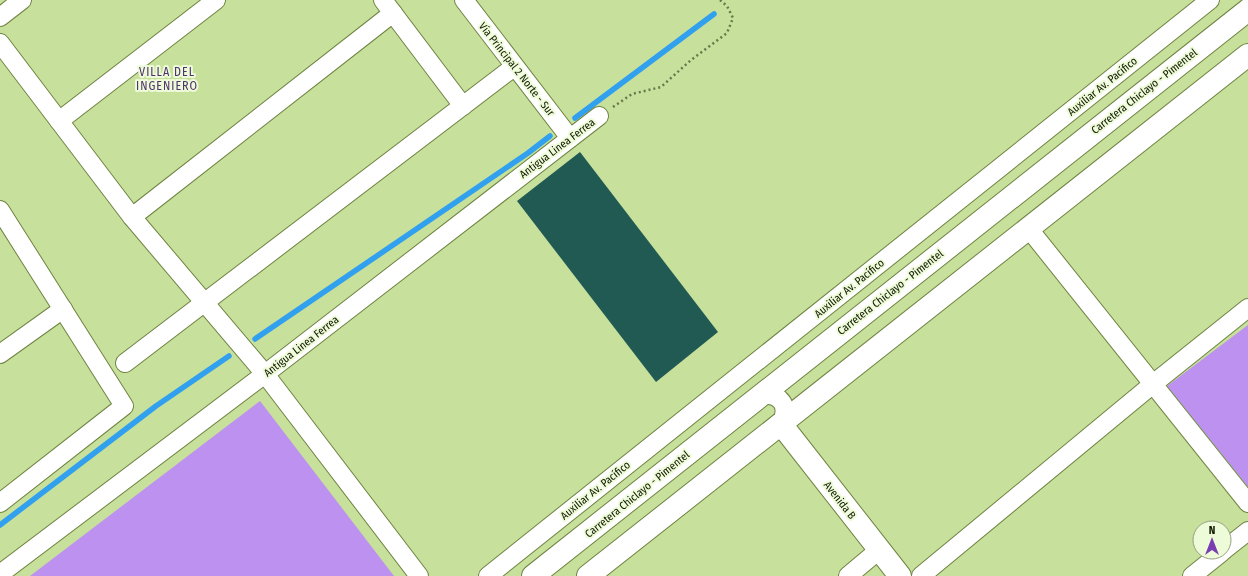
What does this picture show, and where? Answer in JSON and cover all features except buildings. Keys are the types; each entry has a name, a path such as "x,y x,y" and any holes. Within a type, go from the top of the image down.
{"main road":[{"name":"Carretera Chiclayo - Pimentel","path":"533,576 1248,10"},
{"path":"588,576 1248,55"},
{"name":"Avenida B","path":"781,424 900,576"}],"street":[{"path":"0,17 22,0"},
{"path":"59,121 216,0"},
{"name":"Vía Principal 2 Norte - Sur","path":"464,0 570,138"},
{"name":"Auxiliar Av. Pacífico","path":"488,576 1210,0"},
{"path":"132,217 388,6 463,106"},
{"path":"0,43 132,217 265,374 419,576"},
{"path":"125,363 510,70"},
{"name":"Antigua Linea Ferrea","path":"0,574 265,374 599,116"},
{"path":"0,210 124,406 0,503"},
{"path":"1029,229 1248,503"},
{"path":"921,576 1152,384 1248,308"},
{"path":"0,354 63,309"},
{"path":"761,395 769,394 782,402 785,409 781,424"},
{"path":"1232,544 1248,531"},
{"path":"848,576 879,550"},
{"path":"1192,576 1212,560"}],"path":[{"path":"599,116 632,94 661,87 691,60 727,33 733,18 727,6 720,0"}],"shaded area":[{"path":"1248,325 1248,487 1167,386"},
{"path":"260,401 394,576 30,576"}],"waterway":[{"path":"575,118 714,14"},
{"path":"255,339 528,153 550,136"},
{"path":"0,525 156,406 229,356"}],"district":[{"name":"VILLA DEL INGENIERO","path":"167,79"}]}
